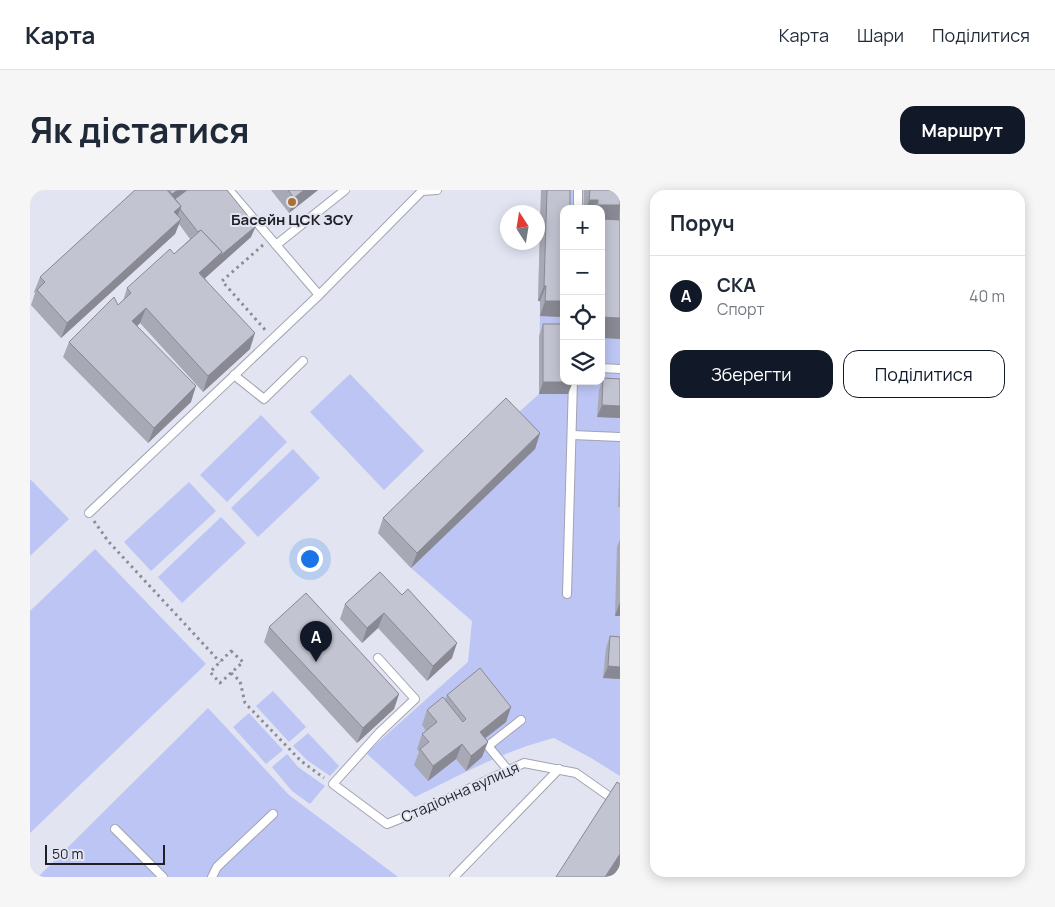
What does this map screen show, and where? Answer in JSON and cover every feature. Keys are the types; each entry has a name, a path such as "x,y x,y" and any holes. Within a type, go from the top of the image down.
{"lane":[{"path":"229,190 319,295"},
{"path":"276,245 345,190"},
{"path":"89,513 319,295 422,191 438,190"},
{"path":"578,190 578,205"},
{"path":"234,375 264,399 303,361"},
{"path":"605,368 620,369"},
{"path":"567,594 573,385"},
{"path":"572,435 620,437"},
{"path":"333,784 379,733 415,699 378,658"},
{"path":"508,770 488,746 521,720"},
{"name":"Стадіонна вулиця","path":"333,784 387,824 434,805 524,763 576,772 620,804"},
{"path":"454,877 559,769"},
{"path":"604,804 609,796"},
{"path":"212,877 217,867 273,814"},
{"path":"115,829 163,877"}],"path":[{"path":"271,238 222,281 272,338"},
{"path":"89,513 108,541 220,662"},
{"path":"231,651 243,662 231,673 220,683 210,672 231,651"},
{"path":"231,673 240,681 245,702 301,761 333,784"}],"shaded area":[{"path":"541,190 620,190 620,776 554,738 500,756 415,797 366,753 468,662 472,621 411,568 378,533 539,394 540,302 538,301 539,250 545,250 545,205 541,205"},
{"path":"350,374 424,451 384,490 310,412"},
{"path":"261,415 287,442 227,502 200,475"},
{"path":"293,449 320,478 258,537 231,508"},
{"path":"30,479 69,519 30,556"},
{"path":"189,482 216,511 151,571 124,542"},
{"path":"221,517 246,543 182,603 158,577"},
{"path":"95,549 206,664 30,833 30,611"},
{"path":"273,691 306,727 289,742 256,706"},
{"path":"208,708 289,795 398,877 38,877"},
{"path":"249,713 283,750 266,764 233,727"},
{"path":"308,733 339,766 330,776 307,760 293,746"},
{"path":"287,754 298,767 325,786 310,804 292,791 272,767"}],"building":[{"path":"135,190 167,190 181,206 174,212 181,219 67,323 37,290 45,282 40,277"},
{"path":"169,190 178,190 172,194"},
{"path":"187,190 227,190 256,226 220,256 222,252 201,230 198,232 180,209 181,206 175,199"},
{"path":"288,190 304,190 294,198"},
{"path":"547,190 570,190 570,205 560,205 560,301 545,301 546,286 544,286"},
{"path":"590,190 620,190 620,205 598,205 598,200 589,200"},
{"path":"605,219 620,220 620,318 605,317"},
{"path":"201,230 222,252 199,273 255,333 208,376 146,308 132,321 196,386 154,428 69,342 114,297 118,305 131,293 127,288 170,249 174,254"},
{"path":"543,324 560,324 560,382 543,382"},
{"path":"605,378 620,379 620,406 602,405"},
{"path":"506,398 540,433 417,553 383,518"},
{"path":"380,572 402,595 408,589 457,643 433,666 384,613 367,628 345,604"},
{"path":"306,593 399,694 363,728 269,627"},
{"path":"610,636 620,637 620,667 608,666"},
{"path":"480,668 511,707 480,732 488,742 471,756 462,744 433,766 420,749 429,742 422,734 437,722 427,710 443,697 463,722 466,719 447,695"},
{"path":"617,782 620,784 620,854 605,877 556,877"}],"place":[{"name":"Басейн ЦСК ЗСУ","path":"292,202"},
{"name":"СКА","path":"316,662"}]}
